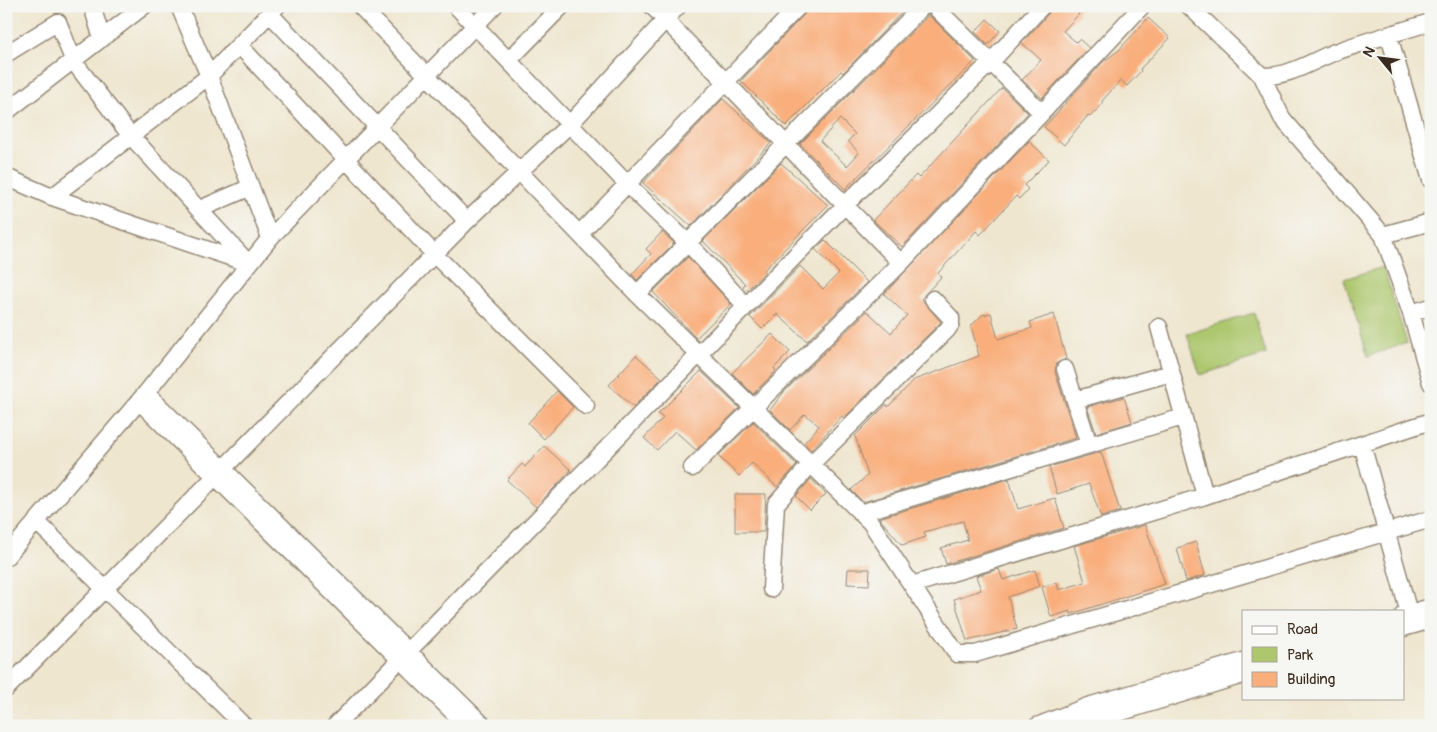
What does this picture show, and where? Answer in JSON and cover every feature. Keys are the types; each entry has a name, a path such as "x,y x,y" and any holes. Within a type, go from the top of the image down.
{"street":[{"path":"92,6 102,39"},
{"path":"6,112 74,62 144,6"},
{"path":"179,6 209,76 270,238"},
{"path":"360,6 637,294 870,523 957,654 975,654 1431,519"},
{"path":"456,6 510,59 627,184 688,243 746,306"},
{"path":"6,557 142,397 270,238 494,6"},
{"path":"510,59 562,6"},
{"path":"652,6 901,263"},
{"path":"6,689 467,221 570,124 678,6"},
{"path":"580,233 800,6"},
{"path":"637,294 923,6"},
{"path":"934,6 1042,113"},
{"path":"335,726 845,205 991,62 1042,6"},
{"path":"692,468 901,263 1142,6"},
{"path":"1189,6 1262,76 1282,118 1383,235 1411,313 1431,383"},
{"path":"52,197 209,76 274,10 378,126 467,221"},
{"path":"6,54 58,22 74,62 130,135 249,264"},
{"path":"1262,76 1276,77 1334,53 1431,22"},
{"path":"1388,36 1431,180"},
{"path":"239,45 435,255 586,406"},
{"path":"6,177 52,197 249,264"},
{"path":"200,209 251,187"},
{"path":"1383,235 1431,222"},
{"path":"771,589 776,504 810,465 947,330 951,324 951,318 933,299"},
{"path":"1411,313 1431,307"},
{"path":"1159,327 1205,496"},
{"path":"1065,369 1089,445"},
{"path":"1075,400 1171,373"},
{"path":"142,397 404,655 484,726"},
{"path":"860,513 1183,417"},
{"path":"912,586 1205,496 1431,421"},
{"path":"1362,444 1386,532 1403,610"},
{"path":"36,521 244,726"},
{"path":"1405,619 1431,607"},
{"path":"1405,619 1431,620"},
{"path":"404,655 464,724"},
{"path":"1037,726 1088,706 1242,661"},
{"path":"1076,726 1242,675"}],"green space":[{"path":"1383,267 1407,343 1368,356 1344,279"},
{"path":"1254,313 1266,354 1200,375 1187,334"}],"building":[{"path":"812,6 908,6 843,73 841,71 786,126 741,81"},
{"path":"1052,6 1082,6 1077,12 1079,14 1063,31 1076,42 1079,39 1089,48 1042,98 1022,80 1041,60 1022,43 1049,13"},
{"path":"929,15 975,61 845,189 800,144","holes":["840,119 855,134 848,141 859,153 847,166 820,141"]},
{"path":"1148,18 1170,38 1140,69 1141,71 1127,86 1121,80 1090,117 1088,115 1064,145 1044,127 1103,62 1119,50"},
{"path":"987,19 1000,31 988,45 975,32"},
{"path":"1002,88 1028,113 902,247 873,220 916,175 919,178"},
{"path":"723,99 771,143 691,226 643,183"},
{"path":"1029,141 1049,160 1024,185 1028,189 1019,199 1016,196 980,235 976,231 938,273 941,277 921,299 941,322 844,418 842,416 811,450 804,443 819,426 805,414 790,430 770,410 783,393 867,311 891,333 907,315 884,294"},
{"path":"781,163 828,205 763,271 765,272 747,290 743,286 745,284 703,241"},
{"path":"662,232 674,243 637,280 632,274 651,254 646,249"},
{"path":"825,240 867,282 807,341 777,314 762,329 750,317 800,266 823,289 839,273 815,249"},
{"path":"688,257 731,304 696,338 653,292"},
{"path":"991,313 998,339 1032,328 1030,322 1054,314 1066,359 1057,363 1055,372 1076,438 863,502 851,490 868,475 855,436 887,404 888,407 914,380 979,356 971,326 982,315"},
{"path":"772,334 790,352 774,368 776,371 753,394 732,373"},
{"path":"636,355 662,378 633,407 609,385"},
{"path":"701,371 739,408 696,450 675,431 657,450 644,438 663,418 658,414"},
{"path":"557,391 573,407 544,439 528,423"},
{"path":"1124,397 1132,422 1096,433 1087,407"},
{"path":"753,422 797,465 777,487 752,463 739,476 718,456"},
{"path":"544,446 571,470 536,507 507,480 522,464 525,467"},
{"path":"1101,452 1120,511 1101,517 1089,484 1057,494 1049,467"},
{"path":"811,479 826,494 810,510 796,496"},
{"path":"1009,479 1018,509 1055,498 1064,528 946,564 941,548 968,540 963,521 924,532 926,537 902,545 879,518"},
{"path":"735,494 766,494 764,532 735,532"},
{"path":"1145,525 1165,584 1071,614 1070,611 1051,617 1042,587 1057,582 1059,590 1085,582 1074,546"},
{"path":"1196,542 1205,575 1186,581 1177,548"},
{"path":"848,569 870,569 869,585 847,584"},
{"path":"999,569 1003,580 1035,570 1040,586 1008,597 1017,629 967,641 954,599 981,590 976,576"}]}
